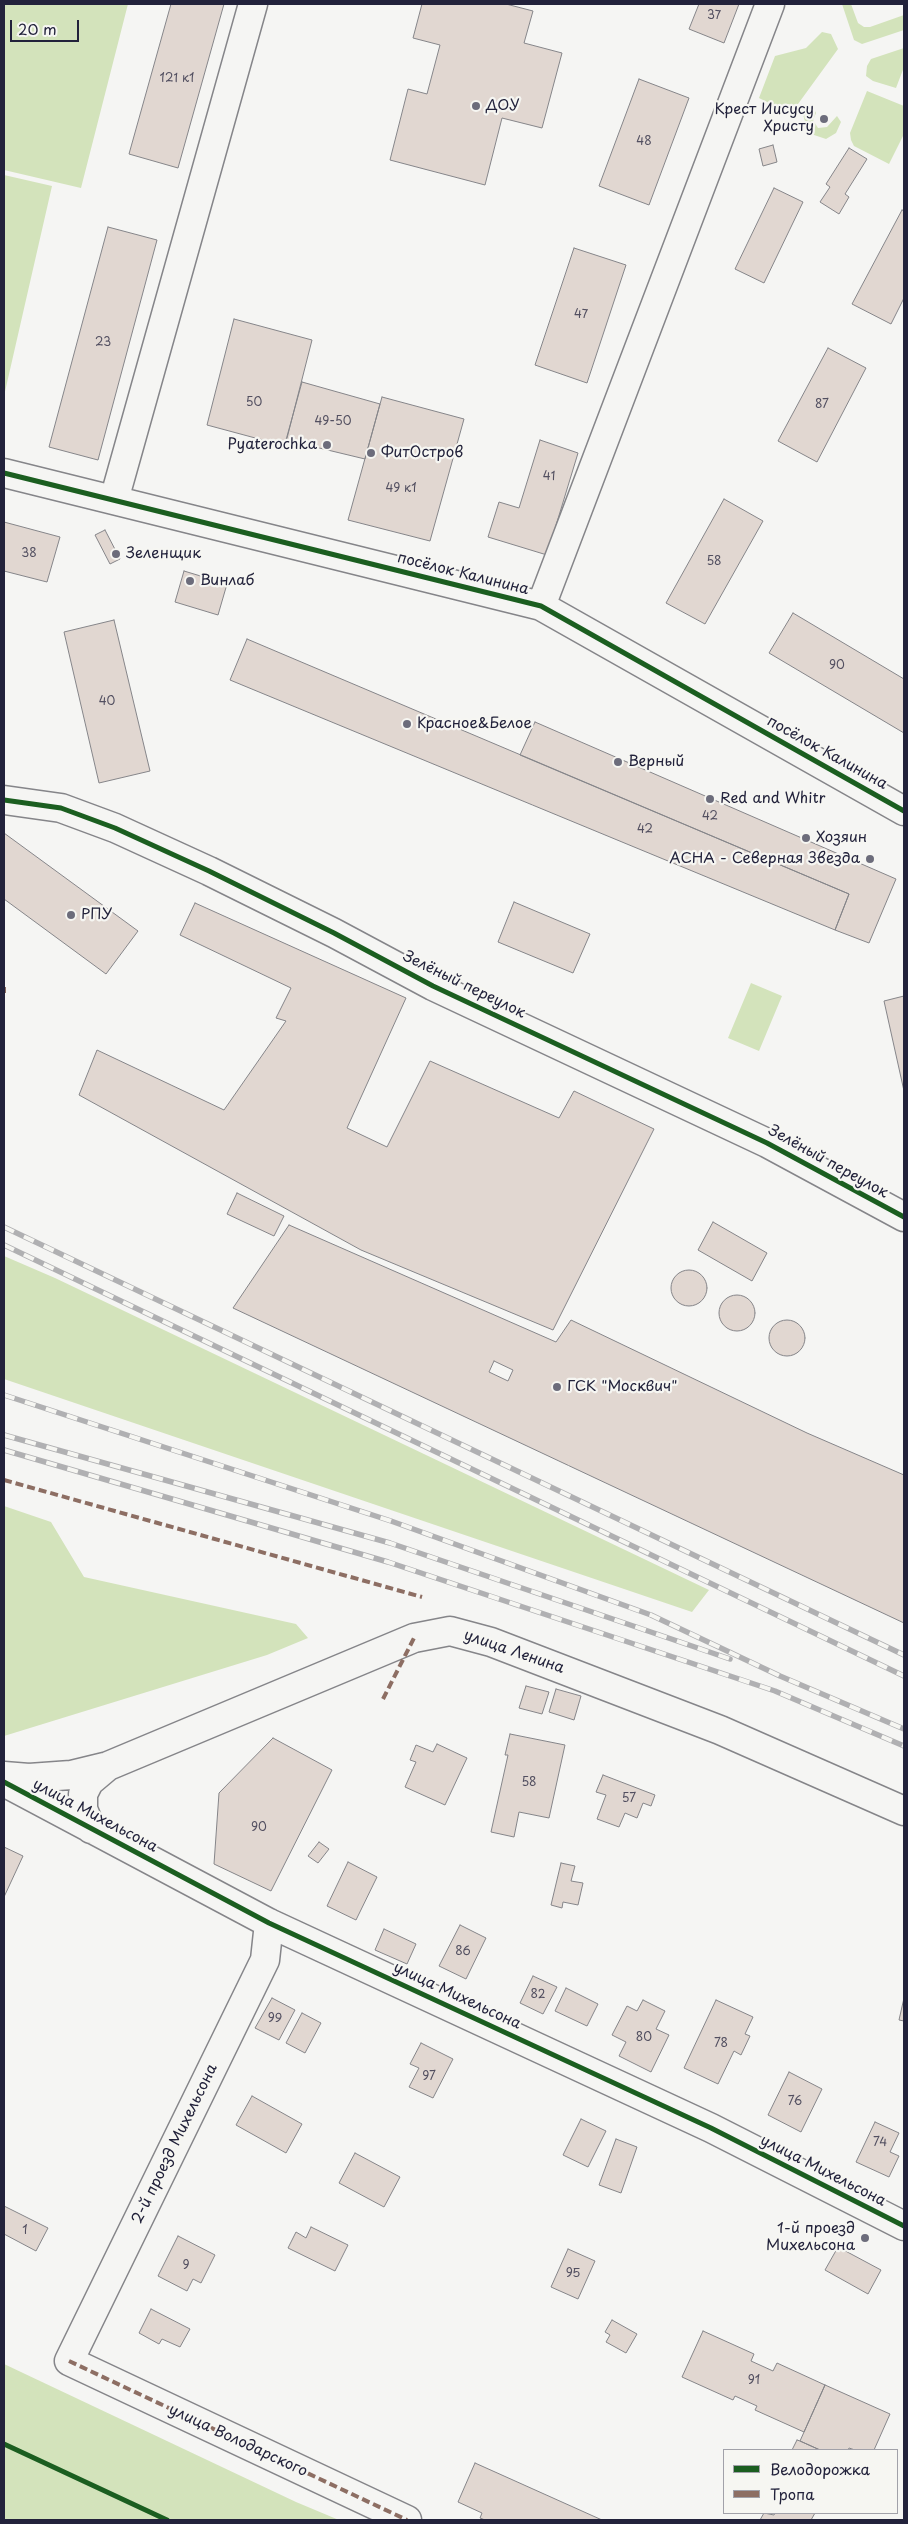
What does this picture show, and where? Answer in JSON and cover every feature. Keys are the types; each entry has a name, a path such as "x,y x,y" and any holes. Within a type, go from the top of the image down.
{"street":[{"path":"114,500 253,4"},
{"path":"541,606 770,4"},
{"name":"посёлок Калинина","path":"4,473 541,606 904,811"},
{"name":"Зелёный переулок","path":"4,800 61,808 115,828 200,867 334,933 433,986 768,1143 904,1217"},
{"name":"улица Ленина","path":"4,1776 29,1778 71,1775 108,1766 414,1638 450,1631 491,1642 720,1730 904,1811"},
{"path":"92,1829 83,1809 83,1794 89,1782 108,1766"},
{"name":"улица Михельсона","path":"4,1782 269,1923 710,2128 904,2226"},
{"name":"2-й проезд Михельсона","path":"70,2361 265,1960 269,1923"},
{"name":"улица Володарского","path":"70,2361 407,2520"}],"green space":[{"path":"4,4 128,4 81,188 4,170"},
{"path":"842,4 851,4 858,23 864,27 870,27 904,15 904,30 862,44 854,40"},
{"path":"822,32 831,34 838,49 798,104 779,108 759,98 775,56 806,48"},
{"path":"904,48 904,67 896,88 873,81 866,76 867,66 871,59"},
{"path":"867,91 904,106 904,134 889,164 854,146 851,140 850,133"},
{"path":"813,107 816,113 813,120 818,128 827,127 837,116 841,122 836,133 826,139 808,133 803,114"},
{"path":"4,175 52,186 4,396"},
{"path":"751,983 782,996 759,1051 728,1038"},
{"path":"4,1256 55,1278 709,1590 692,1612 4,1379"},
{"path":"4,1506 51,1522 84,1577 296,1624 308,1638 267,1655 4,1736"},
{"path":"4,2364 296,2502 339,2520 4,2520"}],"building":[{"path":"171,4 224,4 178,168 129,154"},
{"name":"ДОУ","path":"422,4 506,4 533,11 524,43 562,53 542,128 502,118 485,185 390,160 408,89 427,94 440,45 413,38"},
{"path":"699,4 739,4 724,43 689,29"},
{"path":"639,79 689,98 649,205 599,186"},
{"path":"773,145 777,162 763,166 759,149"},
{"path":"849,148 867,159 845,194 849,197 839,214 820,202 830,187 826,184"},
{"path":"774,188 803,202 764,283 735,269"},
{"path":"902,210 904,211 904,298 891,324 852,304"},
{"path":"108,227 157,240 98,460 49,447"},
{"path":"574,248 626,265 587,383 535,365"},
{"path":"234,319 312,340 285,446 207,425"},
{"path":"828,348 866,368 817,462 778,441"},
{"path":"302,382 380,404 365,459 286,440"},
{"path":"382,397 464,419 430,541 348,520"},
{"path":"540,440 578,453 547,555 488,537 499,502 519,508"},
{"path":"724,499 763,521 705,624 666,603"},
{"path":"4,522 60,537 47,582 4,571"},
{"path":"105,530 120,559 110,564 95,535"},
{"path":"184,571 227,584 218,615 175,602"},
{"path":"793,613 904,679 904,733 769,653"},
{"path":"114,620 150,771 99,783 64,632"},
{"path":"247,639 849,894 835,930 230,680"},
{"path":"535,722 896,879 869,943 835,930 849,894 520,755"},
{"name":"РПУ","path":"4,833 138,931 106,974 4,899"},
{"path":"514,902 590,934 573,973 498,942"},
{"path":"195,903 406,998 347,1128 387,1147 430,1061 559,1118 574,1091 654,1129 553,1330 361,1250 79,1095 97,1050 224,1110 286,1021 276,1018 291,988 180,935"},
{"path":"904,996 904,1091 884,1001"},
{"path":"237,1193 284,1216 274,1236 227,1214"},
{"path":"713,1222 767,1253 752,1281 698,1250"},
{"name":"ГСК \"Москвич\"","path":"289,1225 556,1342 571,1320 807,1433 904,1475 904,1623 233,1308"},
{"path":"689,1270 696,1271 702,1275 706,1281 706,1295 702,1301 696,1305 689,1306 682,1305 676,1301 672,1295 671,1288 672,1281 676,1275 682,1271"},
{"path":"737,1295 744,1296 750,1300 754,1306 754,1320 750,1326 744,1330 737,1331 730,1330 724,1326 720,1320 719,1313 720,1306 724,1300 730,1296"},
{"path":"787,1320 794,1321 800,1325 804,1331 804,1345 800,1351 794,1355 787,1356 780,1355 774,1351 770,1345 769,1338 770,1331 774,1325 780,1321"},
{"path":"494,1361 513,1370 508,1381 489,1372"},
{"path":"526,1686 549,1692 542,1714 519,1708"},
{"path":"556,1689 581,1696 574,1720 549,1712"},
{"path":"510,1734 565,1745 549,1818 519,1812 514,1837 491,1832 508,1755 505,1755"},
{"path":"273,1738 332,1770 271,1891 214,1864 219,1793"},
{"path":"437,1744 467,1758 445,1805 405,1787 416,1762 410,1760 416,1745 433,1752"},
{"path":"603,1775 655,1795 651,1806 643,1803 637,1818 625,1813 619,1827 597,1819 606,1795 596,1792"},
{"path":"319,1842 329,1849 318,1863 308,1856"},
{"path":"4,1847 23,1856 4,1897"},
{"path":"348,1862 377,1877 356,1920 327,1906"},
{"path":"561,1863 575,1866 571,1881 583,1883 578,1905 563,1902 562,1908 551,1905"},
{"path":"460,1925 486,1938 466,1979 439,1966"},
{"path":"384,1929 416,1944 407,1964 375,1950"},
{"path":"533,1976 557,1987 543,2014 520,2003"},
{"path":"566,1988 598,2004 587,2026 555,2011"},
{"path":"272,1998 295,2010 279,2040 255,2028"},
{"path":"904,1998 904,2021 899,2020"},
{"path":"643,2000 665,2011 656,2029 669,2035 651,2072 619,2056 626,2042 612,2035 627,2006 637,2011"},
{"path":"716,2000 753,2017 745,2034 750,2036 741,2055 734,2051 718,2084 684,2068"},
{"path":"302,2013 321,2023 305,2053 286,2043"},
{"path":"421,2043 453,2059 433,2098 409,2087 419,2068 410,2064"},
{"path":"789,2072 822,2089 801,2132 768,2115"},
{"path":"252,2096 302,2124 286,2153 236,2125"},
{"path":"581,2119 606,2131 588,2167 563,2155"},
{"path":"875,2122 899,2133 890,2152 899,2156 889,2177 856,2162"},
{"path":"616,2139 637,2147 621,2193 599,2185"},
{"path":"355,2153 400,2177 384,2207 339,2183"},
{"path":"4,2206 48,2228 36,2251 4,2234"},
{"path":"311,2227 348,2245 335,2271 288,2248 296,2232 306,2238"},
{"path":"178,2236 215,2255 201,2283 193,2279 187,2291 158,2276"},
{"path":"838,2247 881,2270 868,2294 825,2270"},
{"path":"568,2249 595,2261 578,2299 551,2287"},
{"path":"151,2309 190,2329 180,2347 162,2339 159,2344 139,2333"},
{"path":"612,2320 637,2334 626,2353 606,2342 610,2335 605,2332"},
{"path":"703,2331 754,2354 751,2361 773,2371 777,2363 825,2385 804,2432 755,2410 757,2406 735,2396 733,2400 682,2377"},
{"path":"825,2385 890,2414 874,2449 818,2449 800,2441"},
{"path":"797,2440 818,2449 792,2449"},
{"path":"475,2463 602,2520 485,2520 480,2518 482,2513 458,2502"},
{"path":"763,2514 814,2514 811,2520 760,2520"}],"railway":[{"path":"4,1227 904,1655"},
{"path":"4,1245 904,1676"},
{"path":"4,1395 391,1521 651,1615 780,1676 904,1729"},
{"path":"4,1435 390,1543 730,1659"},
{"path":"4,1450 388,1562 775,1691 904,1746"}],"marked path":[{"path":"4,987 4,993"},
{"path":"4,1480 422,1597"},
{"path":"383,1699 414,1638"},
{"path":"69,2361 407,2520"}],"cycle path":[{"path":"4,473 541,606 904,811"},
{"path":"4,800 61,808 115,828 209,871 334,933 433,986 767,1143 904,1217"},
{"path":"4,1782 269,1923 711,2128 904,2226"},
{"path":"4,2444 167,2520"}],"place":[{"name":"ДОУ","path":"476,106"},
{"name":"Крест Иисусу Христу","path":"824,119"},
{"name":"Pyaterochka","path":"327,445"},
{"name":"ФитОстров","path":"371,453"},
{"name":"Зеленщик","path":"116,554"},
{"name":"Винлаб","path":"190,581"},
{"name":"Красное&Белое","path":"407,724"},
{"name":"Верный","path":"618,762"},
{"name":"Red and Whitr","path":"710,799"},
{"name":"Хозяин","path":"806,838"},
{"name":"АСНА - Северная Звезда","path":"870,859"},
{"name":"РПУ","path":"71,915"},
{"name":"ГСК \"Москвич\"","path":"557,1387"},
{"name":"1-й проезд Михельсона","path":"865,2238"}]}
